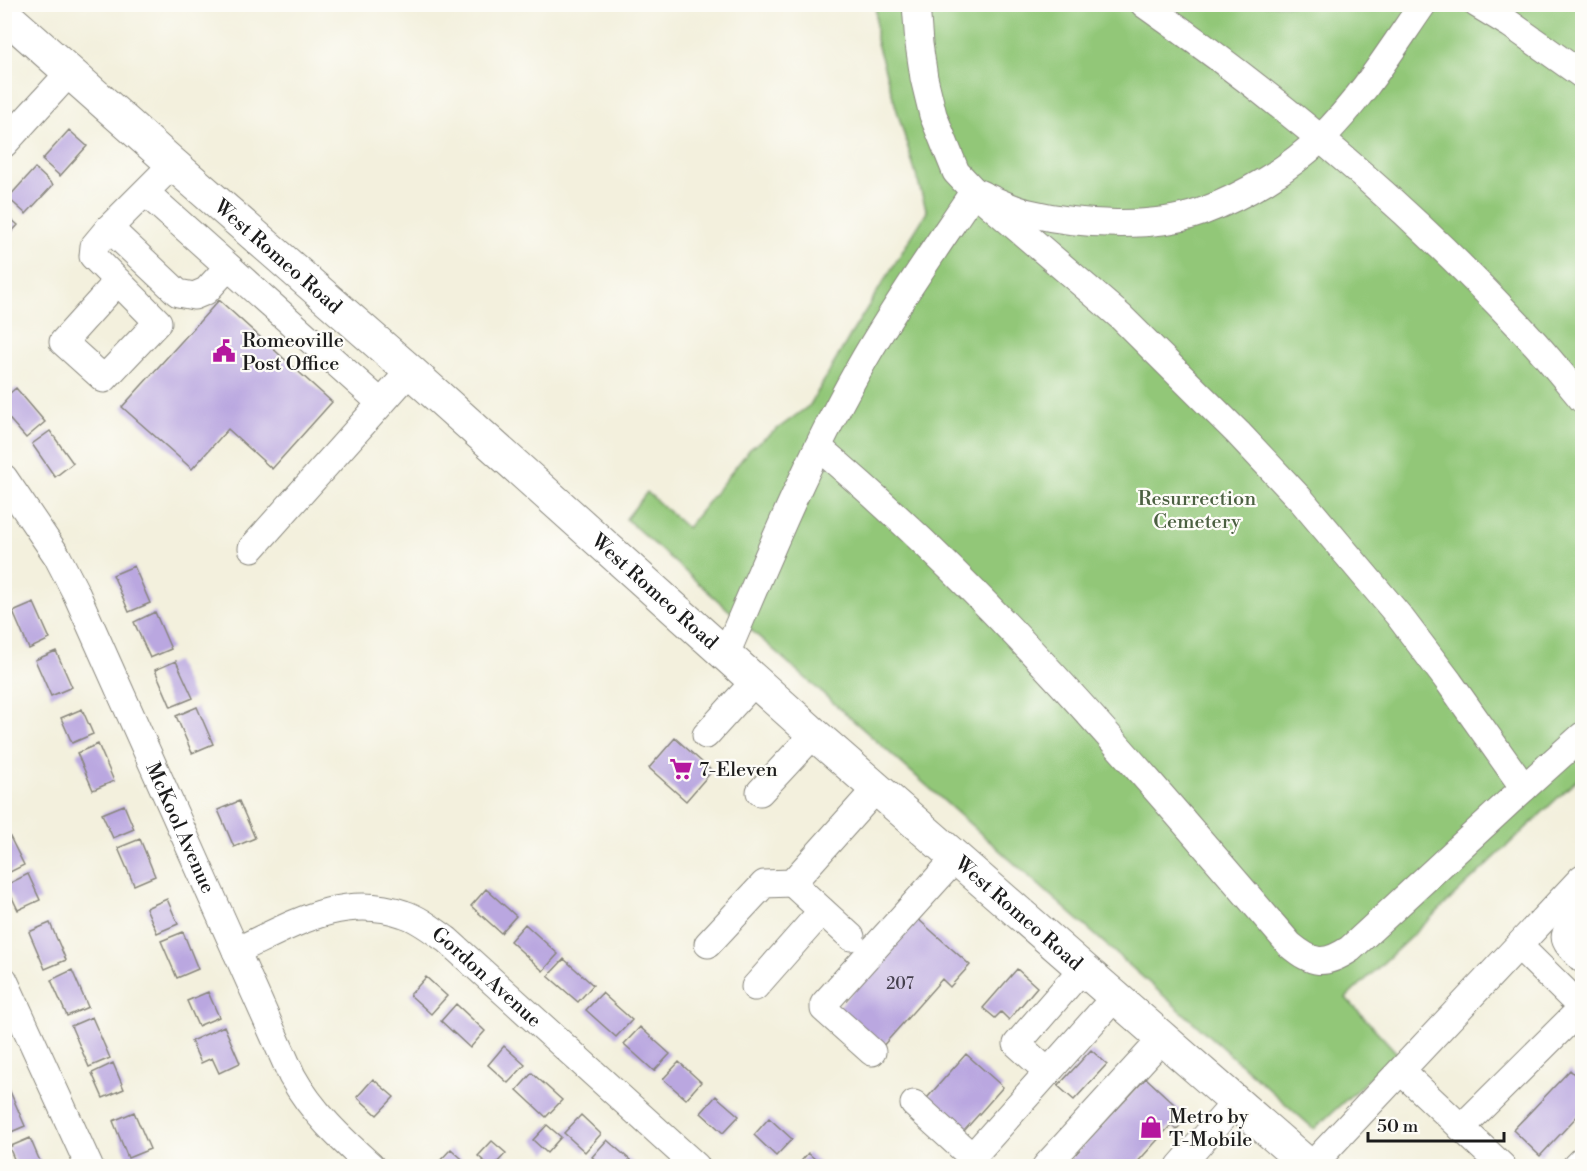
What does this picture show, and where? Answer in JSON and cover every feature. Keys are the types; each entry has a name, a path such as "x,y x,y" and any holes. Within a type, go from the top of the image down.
{"main road":[{"name":"West Romeo Road","path":"4,14 410,371 955,859 1310,1167"}],"street":[{"path":"916,4 922,67 933,115 956,172 974,191 1121,317 1238,433 1302,501 1399,616 1524,788"},
{"path":"1144,4 1261,90 1362,174 1521,327 1582,399"},
{"path":"974,191 1027,213 1068,220 1115,223 1166,220 1200,212 1268,178 1297,160 1320,139 1350,107 1424,4"},
{"path":"1477,4 1510,24 1582,75"},
{"path":"4,144 70,72"},
{"path":"117,281 93,256 94,246 173,164"},
{"path":"726,654 792,501 865,358 974,191"},
{"path":"146,194 381,403"},
{"path":"109,228 178,293 194,296 206,291 228,267"},
{"path":"252,548 410,371"},
{"path":"818,447 873,494 1005,623 1083,708 1290,945 1313,961 1336,959 1350,950 1582,736"},
{"name":"McKool Avenue","path":"4,478 52,548 76,593 292,1076 305,1100 328,1126 371,1167"},
{"path":"706,735 755,681"},
{"path":"760,792 814,734"},
{"path":"792,883 876,789"},
{"path":"872,1052 824,1009 824,1004 955,859"},
{"path":"1310,1167 1402,1072 1582,878"},
{"path":"708,944 764,884 792,883 851,937"},
{"name":"Gordon Avenue","path":"236,951 310,917 341,908 380,907 405,914 447,940 696,1167"},
{"path":"755,987 822,910"},
{"path":"1582,914 1564,937 1566,943 1582,959"},
{"path":"1461,1128 1582,1008 1519,946"},
{"path":"1048,1072 1017,1044 1083,968"},
{"path":"4,980 89,1167"},
{"path":"914,1104 972,1157 1115,997"},
{"path":"1046,1167 1162,1039"},
{"path":"1402,1072 1502,1167"},
{"path":"1190,1163 1235,1103"},
{"path":"1576,1167 1582,1160"}],"green space":[{"name":"Resurrection Cemetery","path":"876,5 1582,5 1582,775 1346,998 1397,1053 1314,1129 626,519 647,492 687,528 750,449 810,405 927,212 876,40"}],"building":[{"path":"69,130 87,146 60,176 42,160"},
{"path":"35,168 53,185 26,214 8,198"},
{"path":"4,213 18,225 4,240"},
{"name":"Romeoville Post Office","path":"219,300 332,402 272,469 228,429 192,469 122,407"},
{"path":"16,388 45,422 26,438 4,413 4,398"},
{"path":"50,431 73,463 55,477 32,444"},
{"path":"134,566 150,603 129,612 113,575"},
{"path":"34,603 50,639 29,649 13,612"},
{"path":"155,612 171,649 150,658 134,622"},
{"path":"56,651 72,687 51,696 35,660"},
{"path":"176,661 193,698 171,707 155,670"},
{"path":"197,707 213,744 192,753 176,716"},
{"path":"82,709 93,734 72,743 61,718"},
{"name":"7-Eleven","path":"675,738 712,771 686,801 649,768"},
{"path":"98,744 114,781 93,790 77,753"},
{"path":"239,801 255,838 234,847 218,810"},
{"path":"124,805 134,829 113,838 102,814"},
{"path":"6,829 24,865 4,875 4,830"},
{"path":"140,839 155,876 134,885 118,848"},
{"path":"28,874 40,900 18,910 6,885"},
{"path":"486,889 516,916 501,933 471,906"},
{"path":"167,899 178,924 157,933 146,908"},
{"path":"918,919 970,965 950,987 942,979 881,1048 837,1009"},
{"path":"50,923 66,960 45,969 29,932"},
{"path":"525,924 558,954 543,971 510,941"},
{"path":"183,932 198,969 177,978 161,941"},
{"path":"564,959 593,985 578,1002 548,976"},
{"path":"1017,969 1037,987 1009,1020 1001,1012 995,1018 983,1008"},
{"path":"72,970 88,1007 67,1016 51,980"},
{"path":"426,977 447,996 431,1014 410,995"},
{"path":"208,992 219,1017 198,1026 187,1001"},
{"path":"602,993 632,1020 616,1037 586,1010"},
{"path":"456,1004 485,1031 470,1048 441,1021"},
{"path":"92,1017 110,1058 89,1067 71,1026"},
{"path":"224,1026 240,1063 219,1073 212,1058 201,1063 191,1041"},
{"path":"640,1027 670,1054 654,1071 624,1044"},
{"path":"504,1046 525,1065 508,1083 488,1065"},
{"path":"1091,1050 1107,1064 1074,1100 1058,1086"},
{"path":"966,1054 1003,1087 964,1131 927,1098"},
{"path":"679,1062 701,1082 686,1099 663,1079"},
{"path":"113,1063 124,1089 103,1098 92,1073"},
{"path":"1570,1070 1582,1082 1582,1111 1540,1156 1513,1130"},
{"path":"532,1073 562,1100 546,1117 517,1090"},
{"path":"1146,1078 1188,1117 1176,1130 1171,1125 1134,1166 1064,1166"},
{"path":"373,1079 394,1097 377,1115 357,1097"},
{"path":"9,1089 25,1126 4,1135 4,1091"},
{"path":"716,1096 739,1116 723,1133 701,1113"},
{"path":"134,1112 150,1149 128,1158 113,1121"},
{"path":"581,1115 601,1134 585,1152 564,1133"},
{"path":"769,1118 792,1139 776,1156 754,1135"},
{"path":"547,1125 561,1137 547,1153 533,1140"},
{"path":"30,1138 42,1166 17,1166 9,1147"},
{"path":"607,1140 637,1166 602,1166 592,1157"},
{"path":"492,1141 506,1153 494,1166 490,1166 478,1156"},
{"path":"451,1149 470,1166 435,1166"},
{"path":"808,1153 823,1166 797,1166"}],"place":[{"name":"Romeoville Post Office","path":"224,351"},
{"name":"7-Eleven","path":"681,769"},
{"name":"Metro by T-Mobile","path":"1151,1127"}]}
